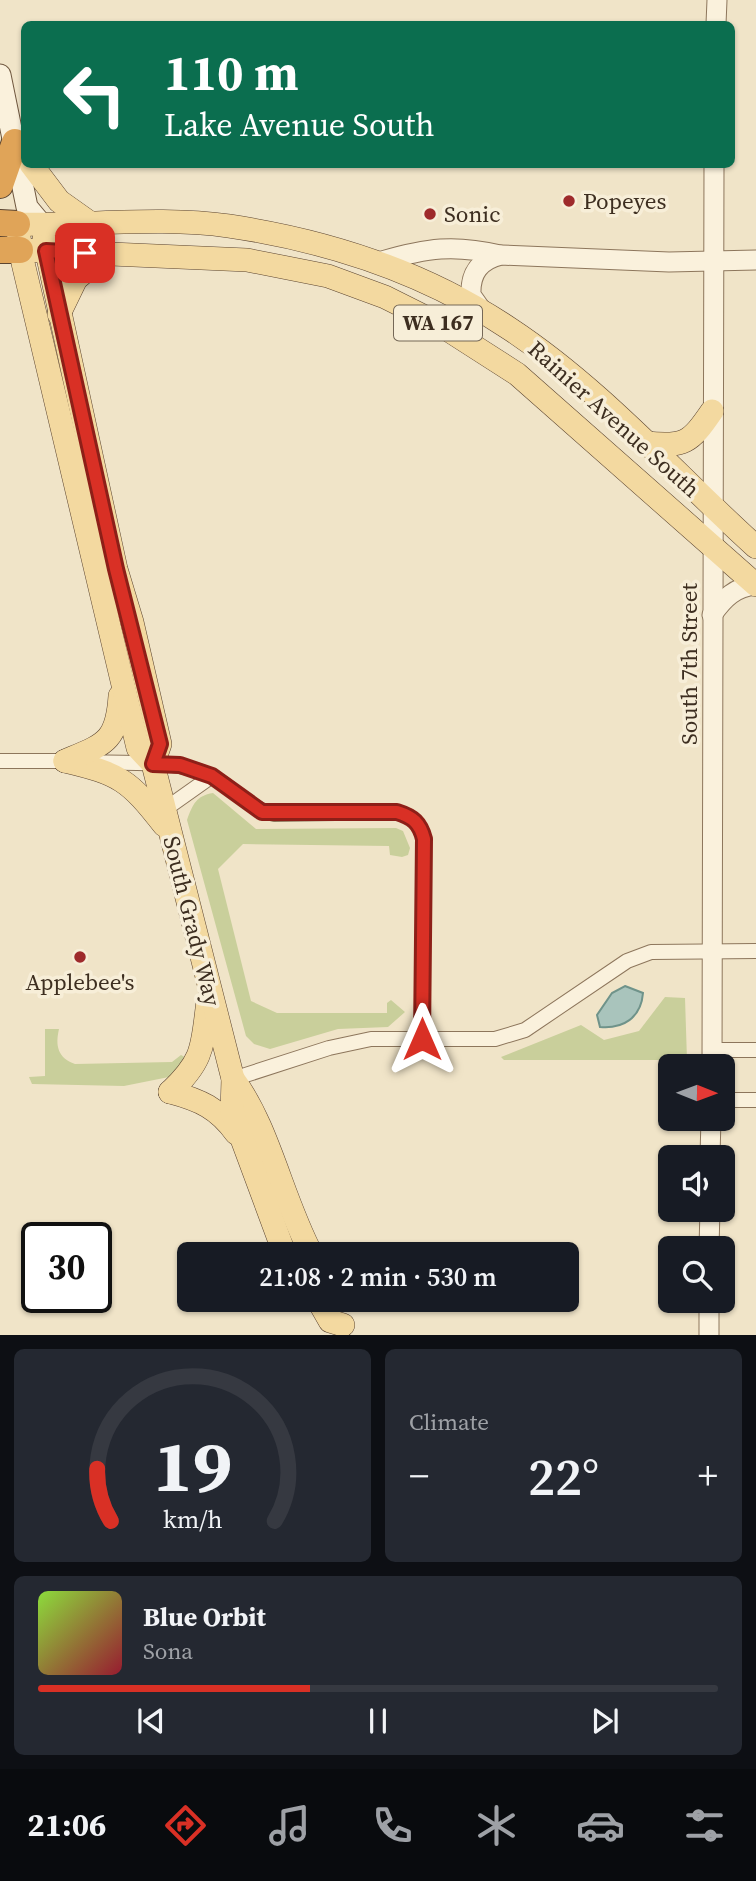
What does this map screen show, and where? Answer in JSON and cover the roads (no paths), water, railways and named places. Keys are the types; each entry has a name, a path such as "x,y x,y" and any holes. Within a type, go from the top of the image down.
{"highway":[{"path":"0,185 20,149"}],"main road":[{"path":"0,75 20,149 22,220"},
{"path":"35,168 59,201 90,223"},
{"name":"Rainier Avenue South","path":"22,220 228,226 382,261 483,312 512,330 571,375 756,547"},
{"name":"South Grady Way","path":"22,220 22,250 138,747 153,764 233,1079 232,1112 280,1242"},
{"name":"Rainier Avenue South","path":"22,250 247,260 292,266 328,276 415,311 481,349 517,374 756,585"},
{"name":"South Grady Way","path":"22,250 59,314 116,569 160,744 153,764"},
{"path":"59,314 76,279 107,253"},
{"path":"646,443 669,445 691,439 712,411"},
{"path":"65,761 102,746 114,734 118,719 121,675"},
{"path":"65,761 107,771 124,781 166,821"},
{"path":"209,987 200,1055 188,1074 170,1092 215,1109 243,1142"},
{"name":"South Grady Way","path":"233,1079 251,1102 296,1225 305,1242"},
{"path":"315,1312 332,1333"},
{"path":"325,1312 332,1333"},
{"path":"332,1312 332,1333"}],"street":[{"path":"716,21 717,0"},
{"name":"South 7th Street","path":"712,1054 715,950 712,615 714,168"},
{"path":"382,261 432,247 471,248 502,255 756,260"},
{"path":"483,312 471,295 474,274 485,260 502,255"},
{"path":"712,615 725,597 737,589 756,585"},
{"path":"0,761 180,765 212,776 262,812 397,812 410,816 421,827 424,839 422,1039"},
{"path":"166,821 212,776"},
{"path":"233,1079 360,1042 495,1039 526,1030 627,961 651,952 756,951"},
{"path":"734,1054 756,1050"},
{"path":"735,1100 756,1100"},
{"path":"709,1313 709,1335"}],"water":[{"path":"625,986 643,993 639,1009 623,1024 600,1027 597,1015 612,993"}],"place":[{"name":"Popeyes","path":"569,201"},
{"name":"Sonic","path":"430,214"},
{"name":"Applebee's","path":"80,957"}]}
